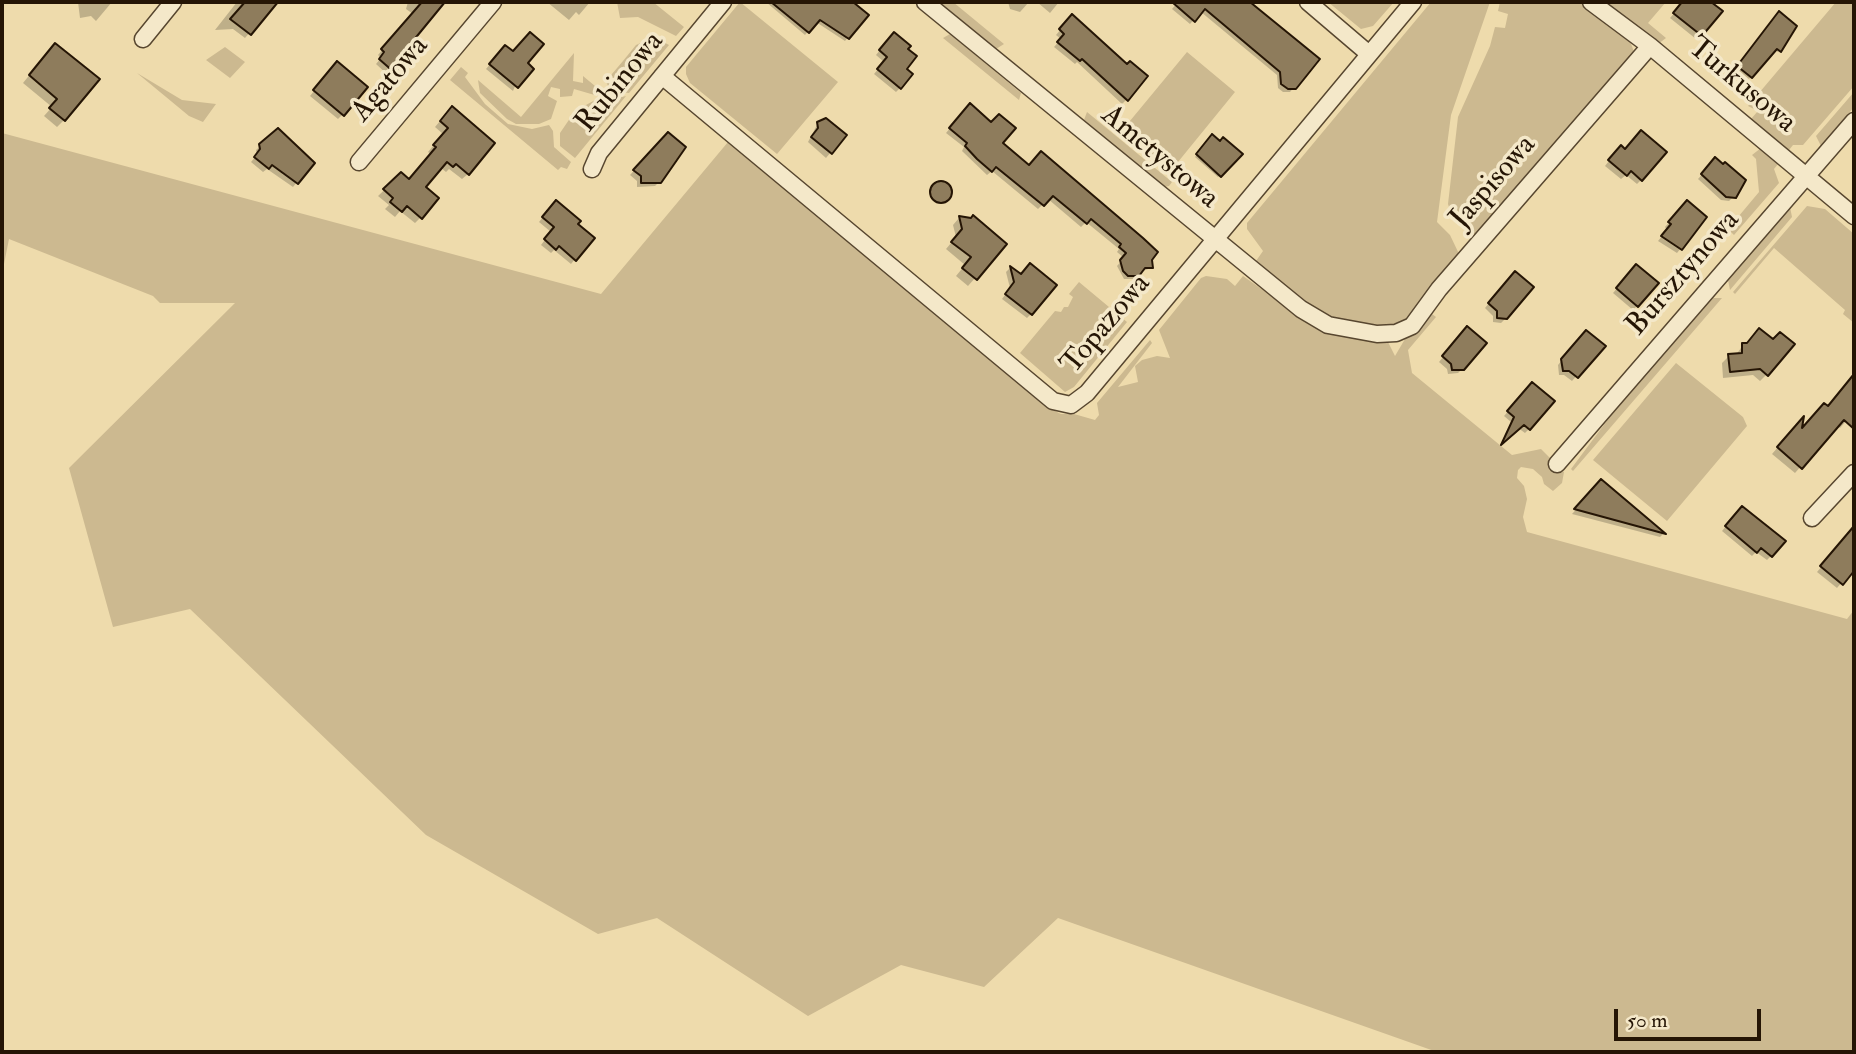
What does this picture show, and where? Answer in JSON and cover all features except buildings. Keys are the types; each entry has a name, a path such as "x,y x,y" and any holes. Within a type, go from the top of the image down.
{"street":[{"path":"143,39 173,2"},
{"name":"Agatowa","path":"359,162 494,2"},
{"name":"Rubinowa","path":"592,169 599,153 723,2"},
{"name":"Ametystowa","path":"925,2 1215,240 1316,319 1343,330 1370,333"},
{"path":"1308,2 1369,54"},
{"name":"Topazowa","path":"662,76 1059,404 1080,402 1413,2"},
{"name":"Turkusowa","path":"1591,2 1650,46 1854,216"},
{"name":"Jaspisowa","path":"1370,333 1396,333 1412,326 1439,289 1650,46"},
{"name":"Bursztynowa","path":"1557,464 1854,121"},
{"path":"1812,518 1854,473"}],"shaded area":[{"path":"617,2 653,2 684,27 676,36 638,17 620,18"},
{"path":"740,2 838,82 777,154 690,83 686,74 686,67"},
{"path":"940,2 953,2 1004,44 996,49"},
{"path":"1328,2 1394,2 1373,26 1361,29"},
{"path":"1431,2 1490,2 1451,115 1437,222 1450,235 1460,256 1405,321 1380,327 1344,323 1315,312 1271,279 1256,261 1263,251 1247,229 1247,223"},
{"path":"1500,2 1579,2 1629,38 1634,52 1632,58 1477,236 1453,219 1448,204 1458,117 1490,46 1495,27 1505,28 1508,14 1498,11"},
{"path":"1601,2 1666,2 1648,23 1666,38 1658,44"},
{"path":"1836,2 1854,2 1854,86 1803,145 1793,145 1789,150 1751,119 1758,111 1748,106"},
{"path":"950,34 1021,93 1019,100 943,38"},
{"path":"654,37 669,45 629,93 610,91 606,81 636,45"},
{"path":"225,47 245,62 230,78 206,60"},
{"path":"1187,52 1235,92 1169,173 1120,133"},
{"path":"574,53 573,81 583,83 583,76 601,91 598,96 574,89 572,96 560,97 560,89 551,87 548,96 557,101 551,119 539,124 516,124 480,93 478,80 521,117"},
{"path":"461,67 468,73 465,77 485,104 508,124 532,129 549,125 553,131 554,147 571,162 567,169 561,167 558,170 450,80"},
{"path":"137,73 182,100 216,104 203,122 189,116"},
{"path":"1854,92 1854,107 1821,146 1816,136"},
{"path":"626,96 575,158 560,146 560,133 575,111 597,99 603,102"},
{"path":"1087,112 1172,182 1169,186 1164,187 1084,120"},
{"path":"2,133 601,294 728,142 1053,410 1095,420 1099,415 1097,403 1150,340 1152,343 1118,387 1138,382 1135,366 1142,360 1157,356 1170,358 1159,330 1201,278 1206,276 1227,279 1235,286 1243,276 1297,314 1387,340 1395,356 1405,339 1428,314 1432,314 1436,317 1408,350 1412,373 1512,455 1541,449 1564,472 1562,483 1553,491 1533,469 1521,467 1518,470 1517,478 1524,486 1527,499 1523,517 1527,532 1847,619 1854,610 1854,1052 1437,1052 1058,918 984,987 901,965 808,1016 657,918 598,934 426,835 190,609 113,627 69,468 235,303 160,303 153,296 9,239 2,274"},
{"path":"1761,148 1778,164 1774,169 1779,183 1734,235 1728,229 1759,192 1756,159 1752,155"},
{"path":"1807,206 1825,209 1854,234 1854,323 1843,314 1845,310 1774,248 1735,294 1733,292"},
{"path":"1790,207 1792,217 1730,290 1728,280"},
{"path":"1079,282 1127,322 1074,387 1065,392 1020,353 1055,311 1061,312 1064,307 1068,307 1073,297 1069,294"},
{"path":"1713,298 1722,298 1573,471 1571,469 1609,418"},
{"path":"1676,363 1743,417 1747,426 1667,521 1593,460"}]}
